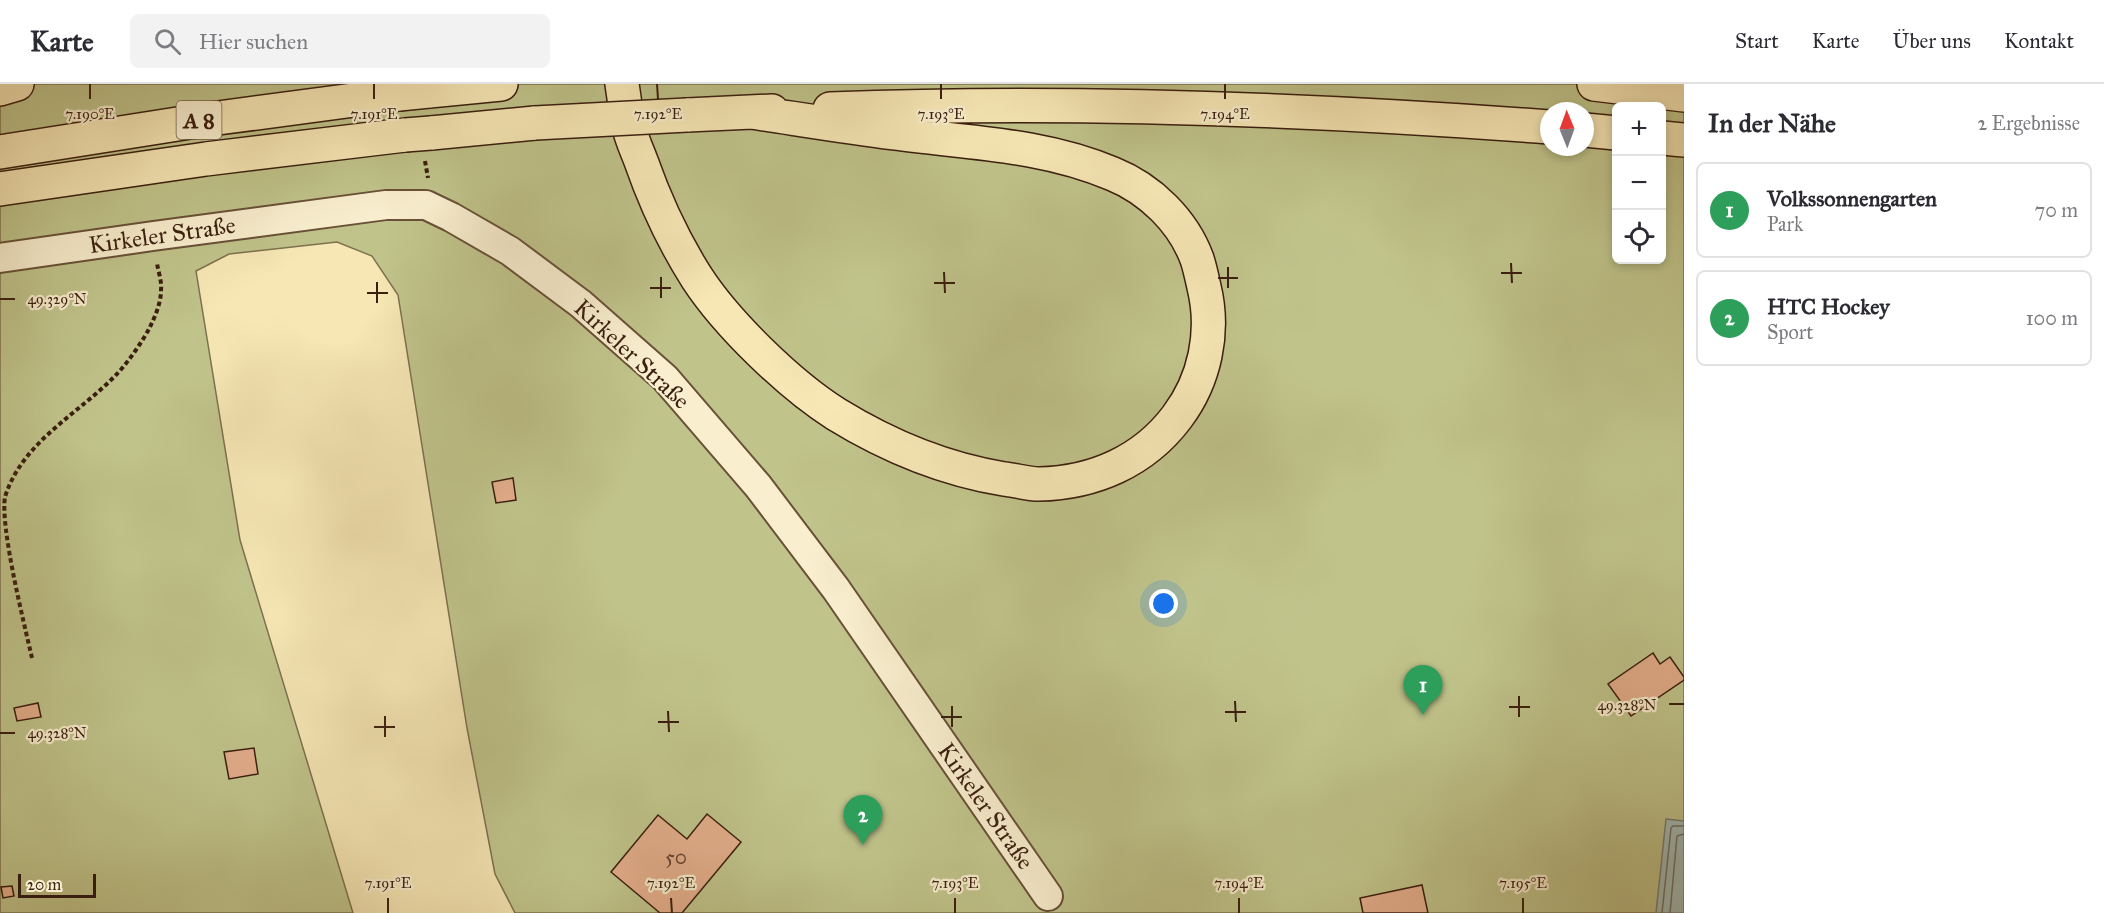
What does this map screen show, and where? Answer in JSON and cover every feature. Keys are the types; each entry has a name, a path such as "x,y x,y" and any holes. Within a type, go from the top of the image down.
{"highway":[{"path":"0,89 17,84"},
{"name":"A 8","path":"0,152 203,120 414,92 501,84"},
{"path":"622,84 629,129 648,180 671,231 698,279 740,331 790,378 834,412 882,439 901,449 969,473 1038,484 1077,479 1120,466 1148,449 1171,425 1192,397 1204,363 1209,330 1206,296 1196,258 1180,228 1155,198 1115,174 1057,154 981,142 894,134 750,112"},
{"path":"1594,84 1684,95"},
{"name":"A 8","path":"0,189 206,159 418,134 535,123 750,112 1029,104 1166,106 1400,116 1540,126"},
{"path":"1594,131 1612,133"},
{"path":"1666,138 1684,140"}],"lane":[{"name":"Kirkeler Straße","path":"0,258 386,205 426,205 510,251 581,304 665,378 758,486 836,590 1048,896"}],"path":[{"path":"32,658 6,540 3,517 5,497 20,466 54,427 115,377 144,339 156,316 161,290 153,236"}],"green space":[{"path":"0,84 1684,84 1684,913 515,913 495,874 467,728 398,295 372,256 337,242 229,254 196,271 240,540 353,913 0,913"}],"water":[{"path":"1666,819 1684,821 1684,913 1656,913"}],"building":[{"path":"513,478 516,500 496,503 492,482"},
{"path":"1653,653 1660,664 1670,657 1684,680 1631,716 1608,684"},
{"path":"38,703 41,717 17,721 14,708"},
{"path":"254,748 258,774 229,779 224,752"},
{"path":"707,814 741,842 682,913 660,913 611,872 658,815 687,839"},
{"path":"1422,885 1428,913 1363,913 1360,898"},
{"path":"12,886 14,896 3,898 1,887"}],"place":[{"name":"Volkssonnengarten","path":"1423,715"},
{"name":"HTC Hockey","path":"863,845"}]}
